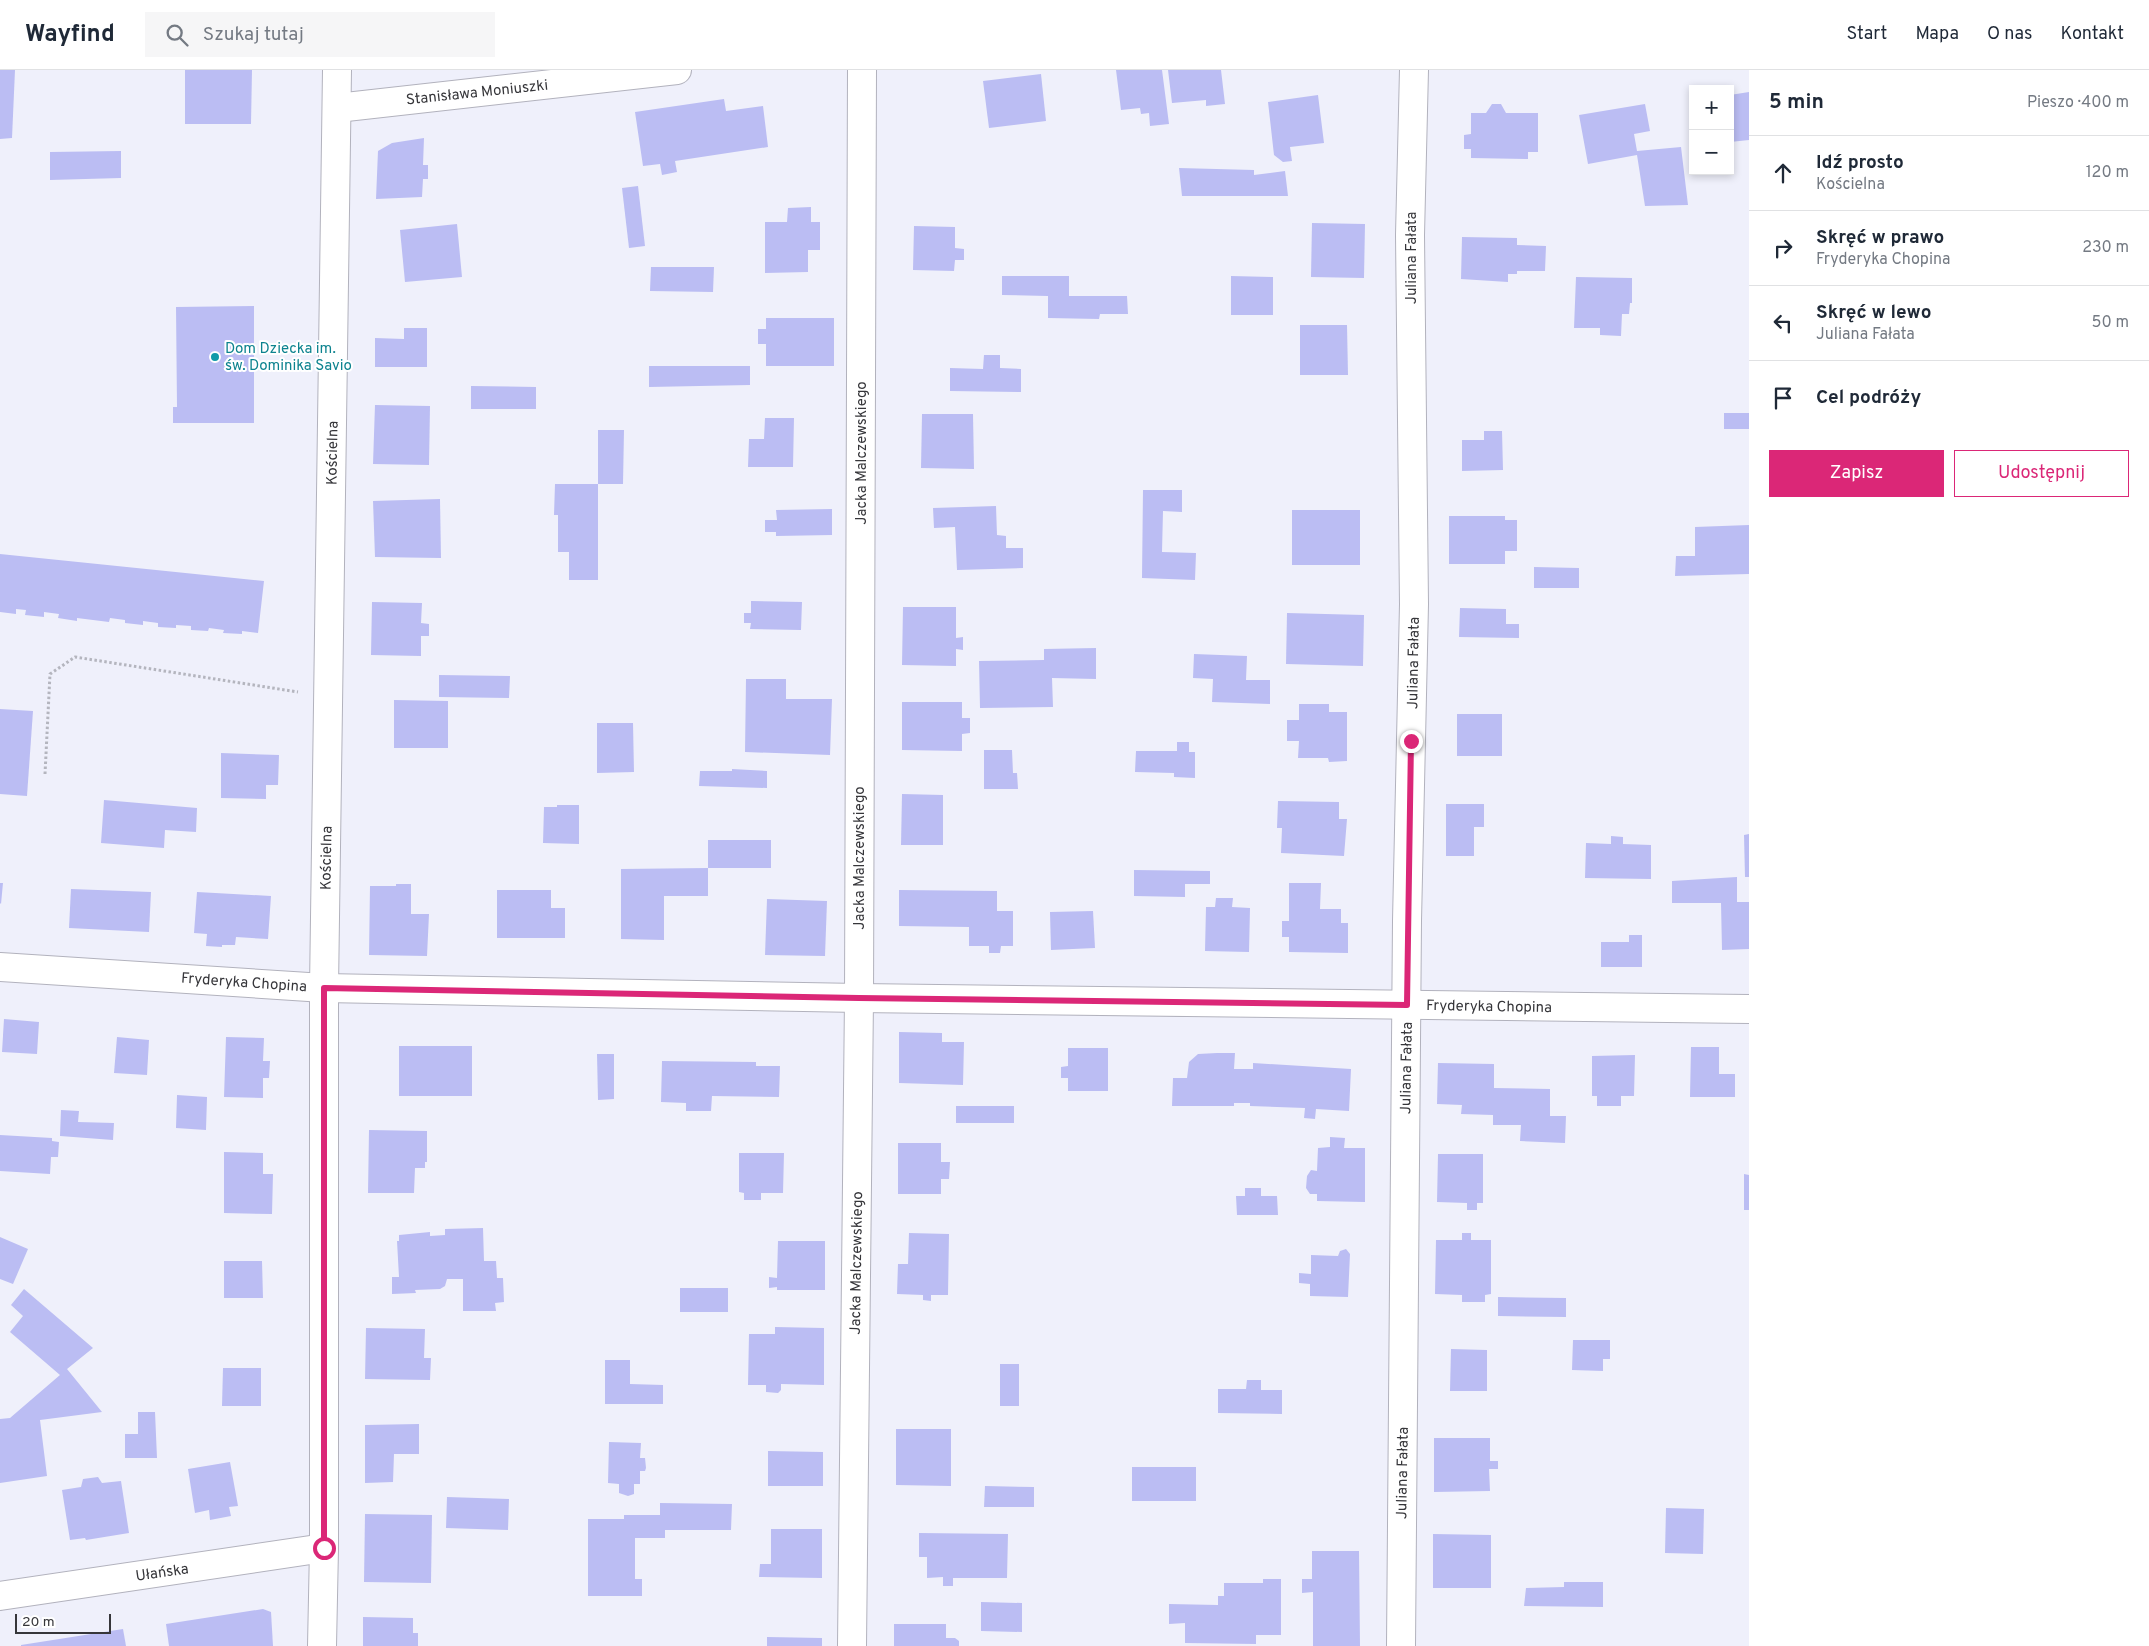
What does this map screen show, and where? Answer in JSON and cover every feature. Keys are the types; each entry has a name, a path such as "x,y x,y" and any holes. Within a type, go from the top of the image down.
{"street":[{"name":"Kościelna","path":"322,1646 324,1548 324,988 337,70"},
{"name":"Stanisława Moniuszki","path":"337,108 677,70"},
{"name":"Jacka Malczewskiego","path":"852,1646 859,998 862,70"},
{"name":"Juliana Fałata","path":"1401,1646 1407,921 1414,604 1410,236 1414,70"},
{"name":"Fryderyka Chopina","path":"0,967 324,988 859,998 1749,1009"},
{"name":"Ułańska","path":"0,1596 324,1548"}],"path":[{"path":"45,774 50,674 75,657 328,696"}],"building":[{"path":"0,70 15,70 12,138 0,139"},
{"path":"185,70 252,70 251,124 185,124"},
{"path":"1116,70 1162,70 1169,124 1150,126 1149,113 1141,114 1140,108 1121,110"},
{"path":"1168,70 1221,70 1225,104 1206,106 1206,100 1172,103"},
{"path":"1041,74 1046,121 989,128 983,81"},
{"path":"1749,92 1749,140 1734,142 1734,94"},
{"path":"1318,95 1324,143 1290,147 1292,161 1283,162 1274,155 1268,102"},
{"path":"724,99 726,111 763,106 768,147 675,161 677,172 662,175 660,164 643,166 635,112"},
{"path":"1492,104 1501,104 1506,113 1538,113 1538,152 1528,152 1528,159 1471,158 1471,149 1464,149 1464,135 1471,134 1471,113 1486,113"},
{"path":"1645,104 1650,131 1634,134 1637,151 1681,147 1688,205 1645,206 1637,155 1588,164 1579,115"},
{"path":"424,138 423,165 428,165 428,179 423,179 422,197 376,199 378,151 392,143"},
{"path":"121,151 121,178 50,180 50,152"},
{"path":"1179,168 1254,170 1254,175 1285,171 1288,196 1182,196"},
{"path":"638,186 645,246 629,248 622,188"},
{"path":"811,207 811,222 820,222 820,250 808,250 808,272 765,273 765,222 787,222 788,208"},
{"path":"1312,223 1365,224 1364,278 1311,277"},
{"path":"457,224 462,277 405,282 400,230"},
{"path":"914,226 955,227 955,248 964,249 964,260 955,260 954,271 913,270"},
{"path":"1462,237 1517,238 1517,245 1546,246 1545,271 1517,271 1517,274 1508,274 1508,282 1461,279"},
{"path":"651,267 714,267 713,292 650,291"},
{"path":"1002,276 1069,276 1069,296 1127,296 1128,314 1100,314 1099,319 1048,318 1048,296 1002,295"},
{"path":"1231,276 1273,277 1273,315 1231,315"},
{"path":"1576,277 1632,278 1632,303 1630,303 1629,314 1622,314 1621,336 1600,335 1600,328 1574,328"},
{"name":"Dom Dziecka im. św. Dominika Savio","path":"254,306 254,423 173,423 173,407 177,407 176,307"},
{"path":"766,318 834,318 834,366 766,366 766,344 758,344 758,329 766,329"},
{"path":"1300,325 1347,325 1348,375 1300,375"},
{"path":"404,328 427,328 427,367 375,367 375,338 404,339"},
{"path":"984,355 1000,355 1000,368 1021,369 1021,392 950,391 950,368 983,369"},
{"path":"649,366 750,366 750,385 649,387"},
{"path":"471,386 536,387 536,409 471,409"},
{"path":"375,405 430,406 429,465 373,464"},
{"path":"1724,413 1749,413 1749,429 1724,429"},
{"path":"922,414 973,414 974,469 921,468"},
{"path":"765,418 794,418 793,467 748,467 749,439 764,439"},
{"path":"598,430 624,430 623,484 598,484"},
{"path":"1484,431 1502,431 1503,470 1462,471 1462,440 1484,440"},
{"path":"555,484 598,484 598,580 569,580 569,552 558,552 558,515 554,515"},
{"path":"1143,490 1182,490 1182,512 1163,511 1162,552 1196,553 1195,580 1142,578"},
{"path":"440,499 441,558 375,557 373,501"},
{"path":"996,506 997,535 1006,536 1006,548 1023,548 1023,568 957,570 955,527 934,528 933,508"},
{"path":"832,509 832,535 776,536 776,532 765,532 765,520 777,520 776,510"},
{"path":"1292,510 1360,510 1360,565 1292,565"},
{"path":"1449,516 1505,516 1505,520 1517,520 1517,551 1505,551 1505,564 1449,564"},
{"path":"1749,525 1749,574 1675,576 1676,556 1695,556 1695,527"},
{"path":"0,554 264,581 258,633 242,631 242,634 223,633 224,630 209,628 208,631 191,630 191,626 176,625 176,628 158,627 158,623 143,621 143,625 125,623 125,620 110,618 109,622 77,618 77,621 58,618 59,614 44,612 44,617 25,615 26,610 16,609 16,614 0,612"},
{"path":"1534,567 1579,568 1579,588 1534,588"},
{"path":"751,601 802,602 801,630 750,629 751,623 744,623 744,613 751,613"},
{"path":"372,602 422,603 421,623 429,624 429,636 421,636 421,656 371,655"},
{"path":"903,607 956,607 956,638 963,637 963,650 956,649 956,666 902,665"},
{"path":"1460,608 1506,609 1506,624 1519,624 1519,638 1459,637"},
{"path":"1287,613 1364,615 1363,666 1286,664"},
{"path":"1096,648 1096,679 1052,678 1053,707 980,708 979,661 1044,660 1044,649"},
{"path":"1194,654 1247,656 1246,680 1270,680 1270,704 1212,702 1213,679 1193,678"},
{"path":"439,675 510,676 509,698 439,697"},
{"path":"746,679 786,679 786,699 832,699 830,755 745,752"},
{"path":"394,700 448,701 448,748 394,748"},
{"path":"902,702 962,702 962,718 970,718 970,733 962,734 962,751 902,750"},
{"path":"1299,704 1329,704 1329,712 1347,712 1347,761 1329,762 1328,758 1298,758 1299,741 1287,741 1287,720 1299,720"},
{"path":"0,709 33,711 27,796 0,794"},
{"path":"1457,714 1502,714 1502,756 1457,756"},
{"path":"597,723 633,723 634,772 597,773"},
{"path":"1177,742 1189,742 1189,752 1195,752 1195,778 1174,777 1174,773 1135,772 1136,751 1177,751"},
{"path":"984,750 1012,750 1013,773 1017,773 1018,789 984,789"},
{"path":"221,753 279,755 278,785 266,785 266,799 221,798"},
{"path":"732,769 767,771 767,788 699,786 700,771 732,771"},
{"path":"902,794 943,795 943,845 901,845"},
{"path":"104,800 197,808 196,832 165,830 164,848 101,843"},
{"path":"1278,801 1339,802 1339,819 1347,819 1344,856 1281,853 1282,828 1277,828"},
{"path":"1446,804 1484,804 1484,827 1474,827 1474,856 1446,856"},
{"path":"557,805 579,805 579,844 543,843 544,807 557,807"},
{"path":"1749,834 1749,877 1745,877 1744,835"},
{"path":"1611,836 1623,837 1623,844 1651,845 1651,879 1585,878 1586,843 1611,844"},
{"path":"708,840 771,840 771,868 708,868"},
{"path":"708,868 708,896 664,896 664,940 621,939 621,869"},
{"path":"1134,870 1210,871 1210,884 1185,884 1185,897 1134,896"},
{"path":"1737,877 1737,902 1749,902 1749,949 1722,950 1721,903 1672,903 1672,881"},
{"path":"0,883 3,883 1,904 0,903"},
{"path":"1289,883 1321,883 1320,909 1341,909 1341,923 1348,923 1348,953 1289,952 1289,937 1282,937 1282,921 1289,921"},
{"path":"396,884 411,884 411,914 429,914 427,956 369,955 370,886 396,886"},
{"path":"71,889 151,892 149,932 69,928"},
{"path":"497,890 551,890 551,908 565,908 565,938 497,938"},
{"path":"899,890 997,891 997,911 1013,911 1013,946 1001,946 1000,953 989,953 989,946 969,946 969,927 899,926"},
{"path":"197,892 271,896 268,939 236,937 235,945 222,945 222,947 206,946 207,934 194,933"},
{"path":"1216,898 1233,898 1232,907 1250,908 1249,952 1205,951 1206,907 1215,907"},
{"path":"767,899 827,901 825,956 765,955"},
{"path":"1093,911 1095,948 1051,950 1050,912"},
{"path":"1629,935 1642,935 1642,967 1601,967 1601,942 1629,942"},
{"path":"4,1019 39,1022 37,1054 2,1052"},
{"path":"899,1032 942,1033 942,1042 964,1042 963,1085 899,1083"},
{"path":"117,1037 149,1040 147,1075 114,1073"},
{"path":"226,1037 264,1038 263,1061 270,1061 269,1078 263,1078 263,1098 224,1097"},
{"path":"399,1046 472,1046 472,1096 399,1096"},
{"path":"1691,1047 1719,1047 1719,1074 1735,1074 1735,1097 1690,1097"},
{"path":"1068,1048 1108,1048 1108,1091 1068,1091 1068,1078 1061,1078 1061,1067 1068,1066"},
{"path":"1235,1053 1234,1069 1253,1069 1253,1063 1351,1069 1349,1111 1316,1109 1315,1119 1304,1118 1305,1108 1250,1106 1250,1103 1234,1103 1234,1106 1172,1106 1173,1078 1187,1078 1189,1062 1198,1054"},
{"path":"597,1054 614,1054 614,1099 598,1100"},
{"path":"1635,1055 1634,1096 1621,1096 1621,1106 1597,1106 1597,1096 1592,1096 1592,1056"},
{"path":"662,1061 756,1062 756,1066 780,1066 779,1097 712,1096 711,1111 686,1111 686,1103 661,1102"},
{"path":"1438,1063 1494,1064 1494,1088 1550,1089 1550,1116 1566,1116 1565,1143 1520,1141 1521,1125 1493,1125 1493,1115 1461,1114 1462,1105 1437,1104"},
{"path":"177,1095 207,1097 206,1130 176,1128"},
{"path":"956,1106 1014,1106 1014,1123 956,1123"},
{"path":"61,1110 79,1111 78,1122 114,1123 113,1140 60,1136"},
{"path":"369,1130 427,1131 427,1162 425,1162 425,1168 415,1168 414,1193 368,1193"},
{"path":"0,1135 52,1138 52,1141 59,1142 58,1157 51,1157 50,1174 0,1171"},
{"path":"1330,1137 1345,1138 1344,1148 1365,1148 1365,1202 1317,1201 1317,1194 1310,1194 1306,1188 1307,1176 1311,1170 1317,1171 1318,1148 1330,1147"},
{"path":"898,1143 941,1143 941,1162 950,1162 949,1179 941,1179 941,1194 898,1194"},
{"path":"224,1152 263,1153 263,1174 273,1174 272,1214 224,1213"},
{"path":"739,1153 784,1153 783,1193 761,1193 761,1200 744,1200 744,1193 739,1192"},
{"path":"1438,1154 1483,1154 1483,1203 1477,1203 1477,1210 1467,1210 1467,1203 1437,1202"},
{"path":"1744,1174 1749,1175 1749,1210 1744,1210"},
{"path":"1245,1188 1261,1188 1261,1196 1277,1196 1278,1215 1237,1215 1236,1196 1245,1196"},
{"path":"483,1228 484,1261 496,1261 497,1278 503,1278 504,1302 495,1303 496,1311 463,1311 463,1279 447,1279 445,1286 440,1289 415,1290 416,1293 392,1294 392,1277 399,1277 397,1241 399,1241 399,1235 430,1232 430,1236 445,1235 445,1229"},
{"path":"909,1233 949,1234 948,1295 931,1295 931,1301 923,1300 923,1295 897,1294 898,1264 908,1264"},
{"path":"1462,1233 1471,1233 1471,1240 1491,1240 1491,1294 1485,1295 1485,1302 1462,1302 1462,1295 1435,1294 1436,1240 1462,1240"},
{"path":"0,1237 28,1249 13,1284 0,1279"},
{"path":"778,1241 825,1241 825,1290 777,1290 777,1287 769,1288 769,1277 777,1278"},
{"path":"1346,1249 1350,1254 1348,1297 1310,1296 1310,1284 1299,1283 1299,1273 1311,1274 1311,1255 1338,1256 1340,1251"},
{"path":"224,1261 262,1261 263,1298 224,1298"},
{"path":"680,1288 728,1288 728,1312 680,1312"},
{"path":"24,1289 93,1348 67,1369 102,1412 40,1420 47,1476 0,1483 0,1419 10,1418 60,1375 10,1332 23,1316 11,1305"},
{"path":"1498,1297 1566,1298 1566,1317 1498,1316"},
{"path":"775,1327 824,1328 824,1385 781,1384 781,1390 778,1393 766,1392 766,1385 748,1385 749,1334 775,1334"},
{"path":"366,1328 425,1329 424,1358 431,1358 430,1380 365,1379"},
{"path":"1573,1340 1610,1340 1610,1359 1603,1359 1603,1371 1572,1370"},
{"path":"1451,1349 1487,1350 1487,1391 1450,1391"},
{"path":"605,1360 630,1360 630,1384 663,1385 663,1404 605,1404"},
{"path":"1000,1364 1019,1364 1019,1406 1000,1406"},
{"path":"223,1368 261,1368 261,1406 222,1406"},
{"path":"1247,1380 1261,1380 1261,1390 1282,1390 1282,1414 1218,1413 1218,1389 1246,1389"},
{"path":"138,1412 155,1412 157,1458 125,1458 125,1434 138,1434"},
{"path":"419,1424 419,1454 394,1454 393,1482 365,1483 365,1425"},
{"path":"896,1429 951,1429 951,1486 896,1485"},
{"path":"1434,1438 1490,1438 1490,1461 1498,1461 1498,1469 1489,1469 1490,1491 1434,1492"},
{"path":"609,1442 641,1443 640,1458 645,1458 646,1468 645,1471 640,1471 640,1484 634,1484 634,1494 628,1496 619,1493 619,1484 608,1483"},
{"path":"768,1451 823,1452 823,1486 768,1486"},
{"path":"230,1462 238,1506 229,1507 231,1516 210,1520 209,1510 195,1513 188,1469"},
{"path":"1132,1467 1196,1467 1196,1501 1132,1501"},
{"path":"98,1477 102,1483 121,1481 129,1533 86,1540 85,1538 70,1540 62,1490 81,1487 83,1479"},
{"path":"985,1486 1034,1487 1034,1507 984,1507"},
{"path":"447,1497 509,1499 508,1530 446,1528"},
{"path":"660,1503 732,1504 731,1530 665,1530 665,1538 635,1538 635,1579 642,1579 642,1596 588,1596 588,1519 624,1519 624,1515 660,1515"},
{"path":"1666,1508 1704,1509 1703,1554 1665,1553"},
{"path":"365,1514 432,1515 431,1583 364,1582"},
{"path":"771,1529 822,1529 822,1578 759,1577 760,1564 771,1564"},
{"path":"919,1533 1008,1534 1007,1578 953,1578 953,1586 943,1586 943,1577 927,1578 927,1557 919,1557"},
{"path":"1433,1534 1491,1535 1491,1588 1433,1588"},
{"path":"1312,1551 1359,1551 1360,1646 1313,1646 1313,1592 1302,1593 1302,1579 1312,1579"},
{"path":"1263,1579 1281,1579 1281,1635 1256,1635 1256,1644 1185,1643 1185,1623 1169,1624 1169,1604 1218,1605 1218,1596 1224,1596 1224,1583 1263,1583"},
{"path":"1564,1582 1603,1582 1603,1607 1524,1606 1526,1588 1564,1587"},
{"path":"981,1602 1022,1603 1022,1632 981,1631"},
{"path":"263,1609 271,1612 273,1646 169,1646 166,1624"},
{"path":"363,1617 413,1618 413,1633 418,1633 418,1646 363,1646"},
{"path":"894,1624 946,1624 946,1638 955,1638 959,1641 959,1646 894,1646"},
{"path":"123,1629 126,1646 21,1646 21,1645"},
{"path":"767,1637 822,1638 822,1646 767,1646"}],"place":[{"name":"Dom Dziecka im. św. Dominika Savio","path":"215,357"}],"route":[{"path":"324,1548 324,988 859,998 1407,1005 1411,741"}]}
